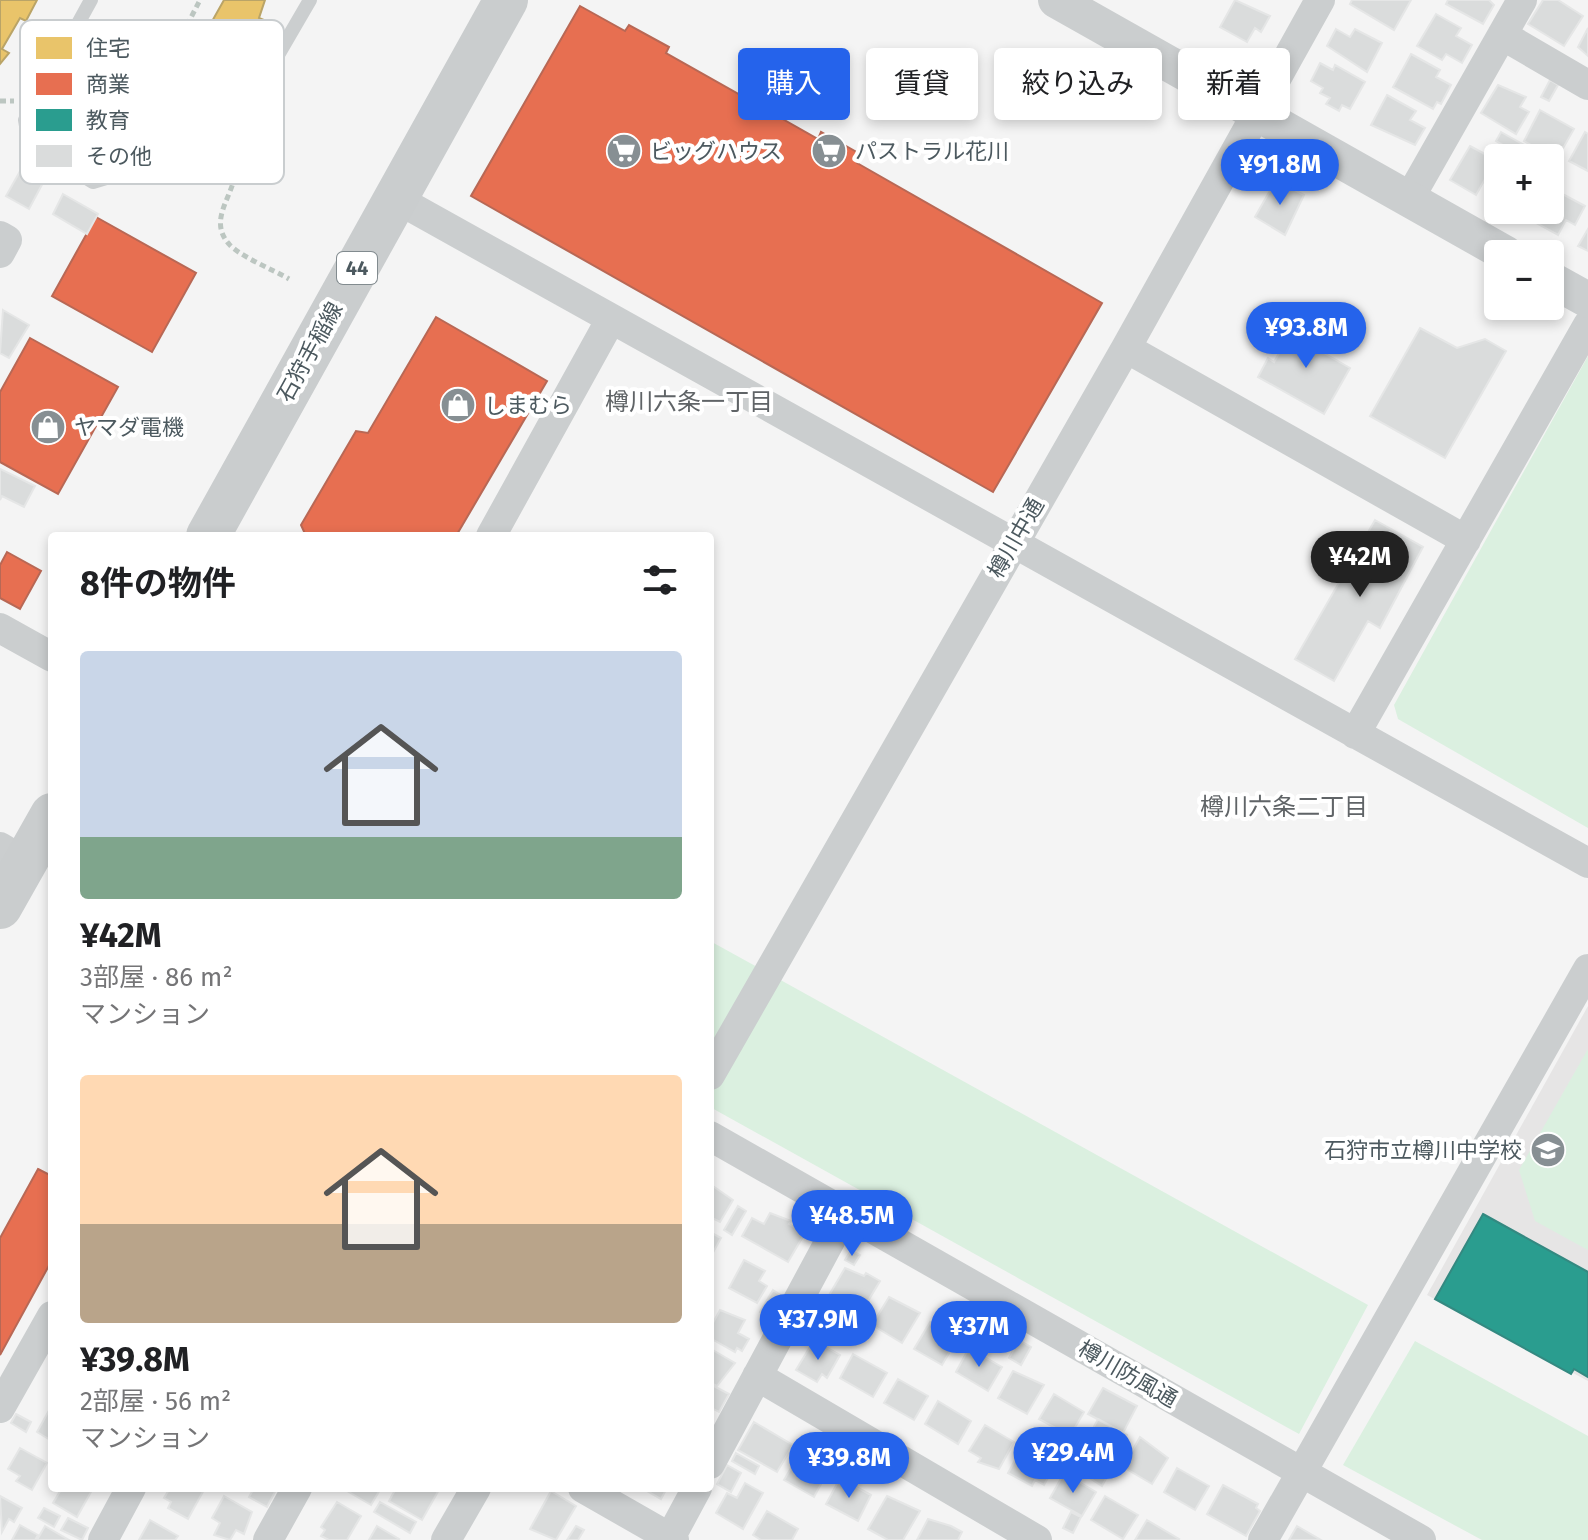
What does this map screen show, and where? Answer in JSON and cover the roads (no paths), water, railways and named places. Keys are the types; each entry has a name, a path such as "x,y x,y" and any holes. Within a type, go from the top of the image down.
{"main road":[{"name":"石狩手稲線","path":"210,532 506,0"},
{"path":"0,907 13,854 48,819"}],"street":[{"path":"1056,0 1178,69"},
{"name":"樽川中通","path":"1290,53 1320,0"},
{"path":"1409,199 1522,0"},
{"path":"1502,35 1588,85"},
{"name":"樽川中通","path":"714,1068 1126,348 1252,120"},
{"path":"1268,120 1484,242"},
{"path":"395,198 1588,863"},
{"path":"0,236 7,240 0,253"},
{"path":"1564,287 1588,300"},
{"path":"493,532 611,319"},
{"path":"1355,734 1588,325"},
{"path":"1126,348 1466,540"},
{"path":"0,628 48,655"},
{"path":"1263,1540 1588,969"},
{"name":"樽川防風通","path":"714,1138 1421,1540"},
{"path":"714,1457 845,1213"},
{"path":"0,1408 48,1323"},
{"path":"757,1376 1037,1540"},
{"path":"103,1540 129,1492"},
{"path":"268,1540 295,1492"},
{"path":"446,1540 474,1492"},
{"path":"590,1492 671,1539 695,1492"}],"lane":[{"path":"80,20 91,0"},
{"path":"284,45 310,0"}],"place":[{"name":"ビッグハウス","path":"624,151"},
{"name":"パストラル花川","path":"829,151"},
{"name":"しまむら","path":"458,405"},
{"name":"ヤマダ電機","path":"48,427"},
{"name":"石狩市立樽川中学校","path":"1548,1150"}],"district":[{"name":"樽川六条一丁目","path":"689,402"},
{"name":"樽川六条二丁目","path":"1284,807"}]}
